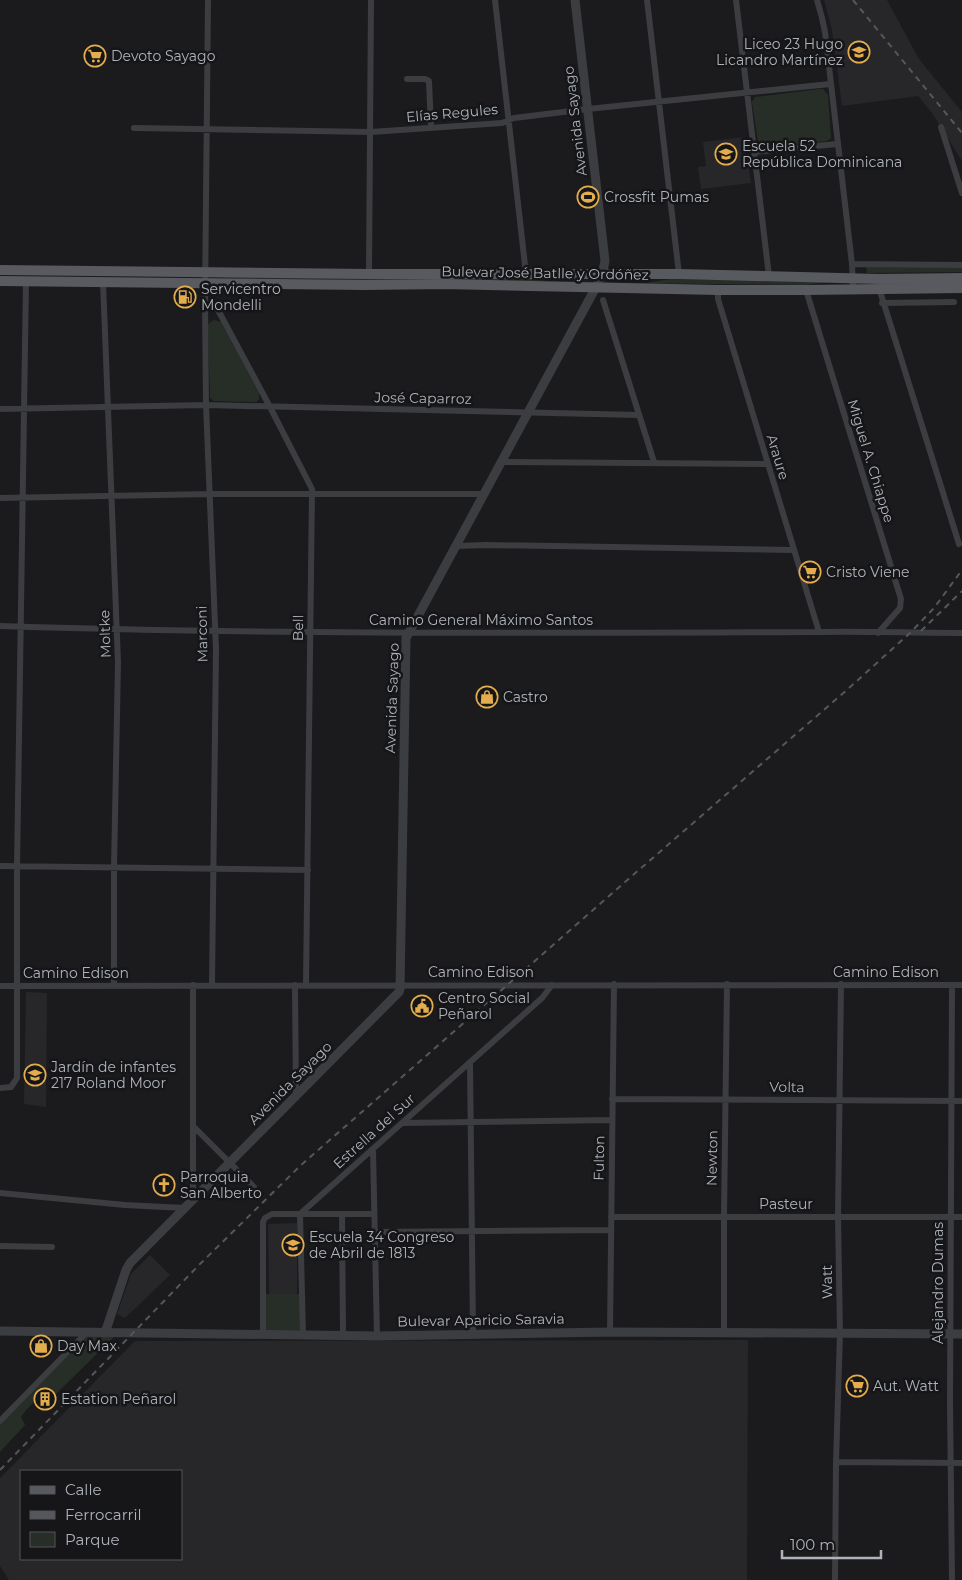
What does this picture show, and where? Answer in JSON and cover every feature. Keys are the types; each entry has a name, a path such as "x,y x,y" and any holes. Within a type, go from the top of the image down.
{"main road":[{"name":"Bulevar José Batlle y Ordóñez","path":"0,270 369,274 679,274 769,276 853,284 962,288"},
{"name":"Bulevar José Batlle y Ordóñez","path":"879,284 962,278"},
{"name":"Bulevar José Batlle y Ordóñez","path":"0,281 364,286 446,284 718,290 806,290 853,284"}],"street":[{"path":"204,284 208,0"},
{"path":"369,274 371,0"},
{"path":"495,0 526,274"},
{"name":"Avenida Sayago","path":"105,1333 130,1263 296,1098 399,992 401,985 405,644 408,633 596,287 602,275 605,261 574,0"},
{"path":"648,0 679,274"},
{"path":"736,0 769,276"},
{"path":"817,0 822,18 853,284"},
{"path":"407,79 425,79 429,81 431,128"},
{"name":"Elías Regules","path":"134,128 371,132 502,123 514,118 588,109 830,84"},
{"path":"941,127 962,193"},
{"path":"754,152 837,144"},
{"path":"852,264 962,265"},
{"path":"127,272 127,283"},
{"path":"0,1088 7,1089 14,1085 17,1078 17,867 26,281"},
{"name":"Moltke","path":"103,282 118,662 114,985"},
{"name":"Marconi","path":"204,284 206,405 215,631 212,984"},
{"path":"879,284 882,303 959,544"},
{"name":"Araure","path":"718,290 718,300 819,632"},
{"name":"Miguel A. Chiappe","path":"806,290 901,599 900,608 878,633"},
{"path":"604,300 654,462"},
{"name":"Bell","path":"205,301 218,310 310,484 312,494 306,984"},
{"path":"882,303 954,302"},
{"name":"José Caparroz","path":"0,410 206,405 639,415"},
{"path":"502,462 767,464"},
{"path":"0,498 211,494 484,494"},
{"path":"456,546 793,550"},
{"name":"Camino General Máximo Santos","path":"0,626 408,633 962,633"},
{"path":"0,866 308,870"},
{"name":"Camino Edison","path":"0,986 212,984 962,985"},
{"path":"295,984 296,1098"},
{"name":"Fulton","path":"610,1332 614,984"},
{"name":"Newton","path":"724,1333 727,984"},
{"name":"Watt","path":"836,1580 836,1462 840,1333 838,1217 841,984"},
{"path":"192,985 193,1199"},
{"name":"Estrella del Sur","path":"300,1214 542,998 552,985"},
{"name":"Alejandro Dumas","path":"952,985 950,1463 952,1476 952,1580"},
{"path":"470,1062 473,1334"},
{"name":"Volta","path":"612,1099 962,1101"},
{"path":"402,1123 612,1120"},
{"path":"193,1126 254,1187"},
{"path":"373,1149 377,1336"},
{"path":"0,1193 125,1205 184,1208"},
{"path":"263,1334 263,1222 265,1218 272,1214 374,1214"},
{"path":"300,1214 303,1335"},
{"path":"342,1214 342,1335"},
{"name":"Pasteur","path":"610,1217 962,1217"},
{"path":"374,1232 610,1230"},
{"path":"0,1246 52,1247"},
{"name":"Bulevar Aparicio Saravia","path":"0,1331 377,1336 610,1332 962,1334"},
{"path":"0,1421 87,1332"},
{"path":"836,1462 962,1463"}],"shaded area":[{"path":"824,0 887,0 919,59 962,112 962,161 932,113 918,96 842,106 832,30"},
{"name":"Escuela 52 República Dominicana","path":"745,137 751,183 701,189 698,167 706,166 703,142"},
{"name":"Jardín de infantes 217 Roland Moor","path":"26,992 47,993 46,1107 24,1104"},
{"path":"297,1223 297,1294 269,1294 268,1224"},
{"path":"150,1255 170,1275 125,1318 117,1314 131,1274"},
{"path":"748,1340 747,1580 9,1580 0,1566 0,1478 135,1341"}],"green space":[{"path":"823,89 828,95 831,138 827,141 763,148 760,146 752,102 755,97"},
{"path":"866,267 962,267 962,272 867,273"},
{"path":"260,276 552,279 528,283 215,278"},
{"path":"670,279 844,281 806,285 616,283 646,283"},
{"path":"214,320 221,322 259,393 259,399 256,402 214,401 210,398 208,326"},
{"path":"266,1294 300,1294 299,1331 266,1330"},
{"path":"87,1336 115,1336 56,1394 49,1387 26,1410 21,1417 25,1425 0,1452 0,1424"}],"railway":[{"path":"853,0 962,133"},
{"path":"0,1470 199,1265 300,1166 848,689 911,632 934,608 962,570"},
{"path":"921,631 962,591"}],"place":[{"name":"Liceo 23 Hugo Licandro Martínez","path":"859,52"},
{"name":"Devoto Sayago","path":"95,56"},
{"name":"Escuela 52 República Dominicana","path":"726,154"},
{"name":"Crossfit Pumas","path":"588,197"},
{"name":"Servicentro Mondelli","path":"185,297"},
{"name":"Cristo Viene","path":"810,572"},
{"name":"Castro","path":"487,697"},
{"name":"Centro Social Peñarol","path":"422,1006"},
{"name":"Jardín de infantes 217 Roland Moor","path":"35,1075"},
{"name":"Parroquia San Alberto","path":"164,1185"},
{"name":"Escuela 34 Congreso de Abril de 1813","path":"293,1245"},
{"name":"Day Max","path":"41,1346"},
{"name":"Aut. Watt","path":"857,1386"},
{"name":"Estation Peñarol","path":"45,1399"}]}
